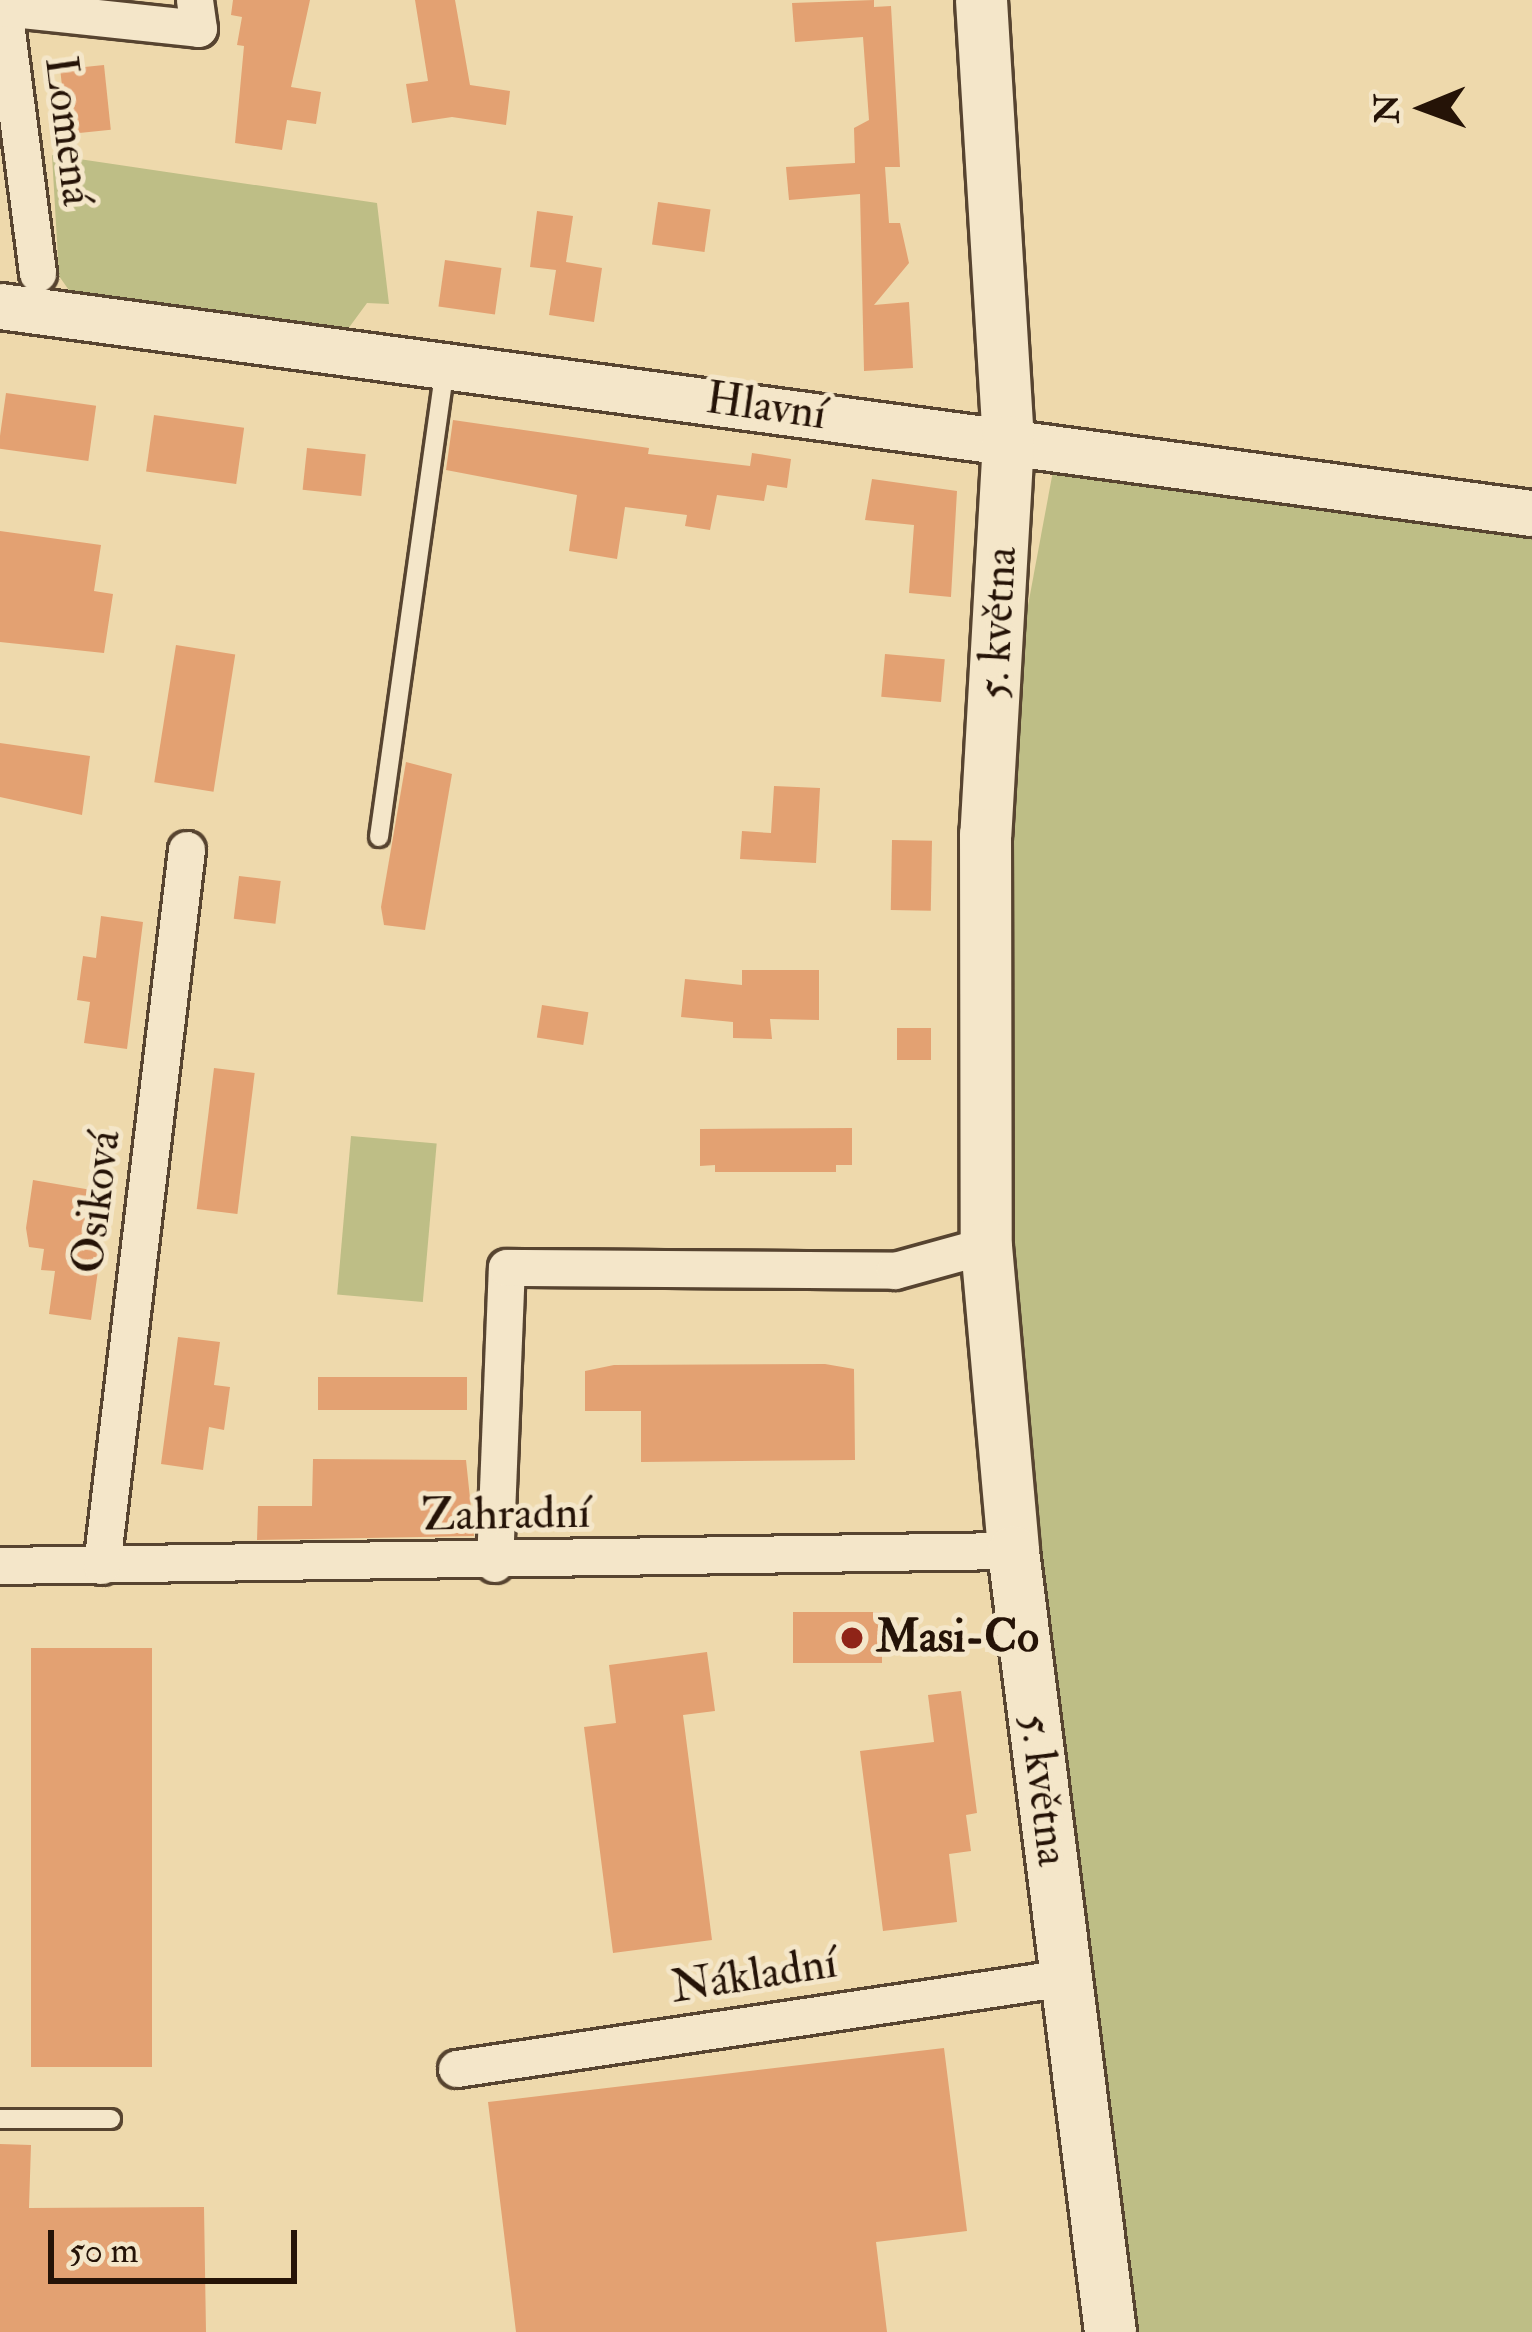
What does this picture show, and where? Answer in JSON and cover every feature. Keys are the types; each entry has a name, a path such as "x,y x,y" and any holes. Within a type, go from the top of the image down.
{"main road":[{"name":"5. května","path":"981,0 1008,441 985,834 986,1246 1013,1551 1110,2332"}],"street":[{"path":"3,4 199,29 195,0"},
{"name":"Lomená","path":"3,4 26,297"},
{"name":"Hlavní","path":"26,297 446,363 1532,513"},
{"name":"Osiková","path":"102,1566 188,850"},
{"path":"495,1564 507,1268 895,1271 986,1246"},
{"name":"Zahradní","path":"0,1566 495,1564 1013,1551"},
{"name":"Nákladní","path":"457,2069 1066,1978"}],"lane":[{"path":"379,837 446,363"},
{"path":"0,2119 111,2119"}],"green space":[{"path":"52,155 377,203 389,304 367,303 345,333 73,296 59,276"},
{"path":"1053,471 1532,530 1532,2332 1127,2332 1003,1278 1005,729"},
{"path":"351,1136 437,1143 423,1302 337,1294"}],"building":[{"path":"233,0 310,0 291,87 321,92 316,124 287,120 282,150 235,143 244,46 237,45 242,17 231,15"},
{"path":"415,0 455,0 470,85 510,91 506,125 452,117 412,123 406,84 428,81"},
{"path":"874,0 874,7 891,6 900,167 885,167 889,223 900,223 909,263 874,305 909,302 913,368 864,371 860,194 789,200 786,167 855,163 854,128 869,120 863,37 795,42 792,3"},
{"path":"104,65 111,130 67,134 60,70"},
{"path":"658,202 710,209 704,252 652,245"},
{"path":"537,211 573,216 566,262 602,268 594,322 549,315 556,270 530,267"},
{"path":"445,260 501,268 495,314 438,307"},
{"path":"6,393 96,406 88,461 0,449"},
{"path":"154,415 244,428 236,484 146,471"},
{"path":"453,420 649,448 648,454 750,466 752,453 791,459 787,488 767,485 764,501 717,495 710,530 685,526 687,515 625,507 617,559 569,551 577,495 446,470"},
{"path":"307,448 366,454 361,496 303,490"},
{"path":"872,479 957,491 951,597 909,593 914,525 865,520"},
{"path":"0,531 101,545 94,591 113,594 104,653 0,642"},
{"path":"176,645 235,654 214,792 154,782"},
{"path":"885,654 945,659 941,702 881,697"},
{"path":"0,743 90,756 82,815 0,797"},
{"path":"406,762 452,774 425,930 384,925 381,907"},
{"path":"774,786 820,788 816,863 740,859 742,831 771,833"},
{"path":"892,840 932,841 931,911 891,910"},
{"path":"239,876 281,881 275,924 234,919"},
{"path":"101,916 143,922 127,1049 84,1043 90,1002 77,1000 83,956 96,958"},
{"path":"742,970 819,970 819,1020 770,1019 772,1039 733,1038 733,1022 681,1017 685,979 742,985"},
{"path":"542,1005 588,1012 583,1045 537,1038"},
{"path":"897,1028 931,1028 931,1060 897,1060"},
{"path":"214,1068 255,1073 237,1214 197,1209"},
{"path":"852,1128 852,1165 836,1165 836,1172 715,1172 715,1165 700,1166 700,1129"},
{"path":"33,1180 109,1193 91,1320 49,1314 55,1271 41,1270 44,1249 29,1247 26,1228"},
{"path":"178,1337 220,1342 214,1385 230,1387 224,1430 209,1427 203,1470 161,1464"},
{"path":"825,1364 854,1369 855,1460 641,1462 641,1411 585,1411 585,1371 614,1365"},
{"path":"318,1377 467,1377 467,1410 318,1410"},
{"path":"313,1459 466,1460 474,1536 257,1540 258,1506 312,1506"},
{"path":"793,1612 882,1612 882,1663 793,1663"},
{"path":"31,1648 152,1648 152,2067 31,2067"},
{"path":"707,1652 715,1711 683,1715 712,1940 613,1953 584,1727 616,1723 609,1665"},
{"path":"961,1691 977,1813 966,1815 971,1851 949,1854 957,1922 883,1931 860,1751 934,1742 928,1695"},
{"path":"944,2048 967,2231 876,2242 887,2332 516,2332 488,2102"},
{"path":"0,2144 31,2145 29,2208 204,2207 206,2332 0,2332"}],"place":[{"name":"Masi-Co","path":"852,1638"}]}
